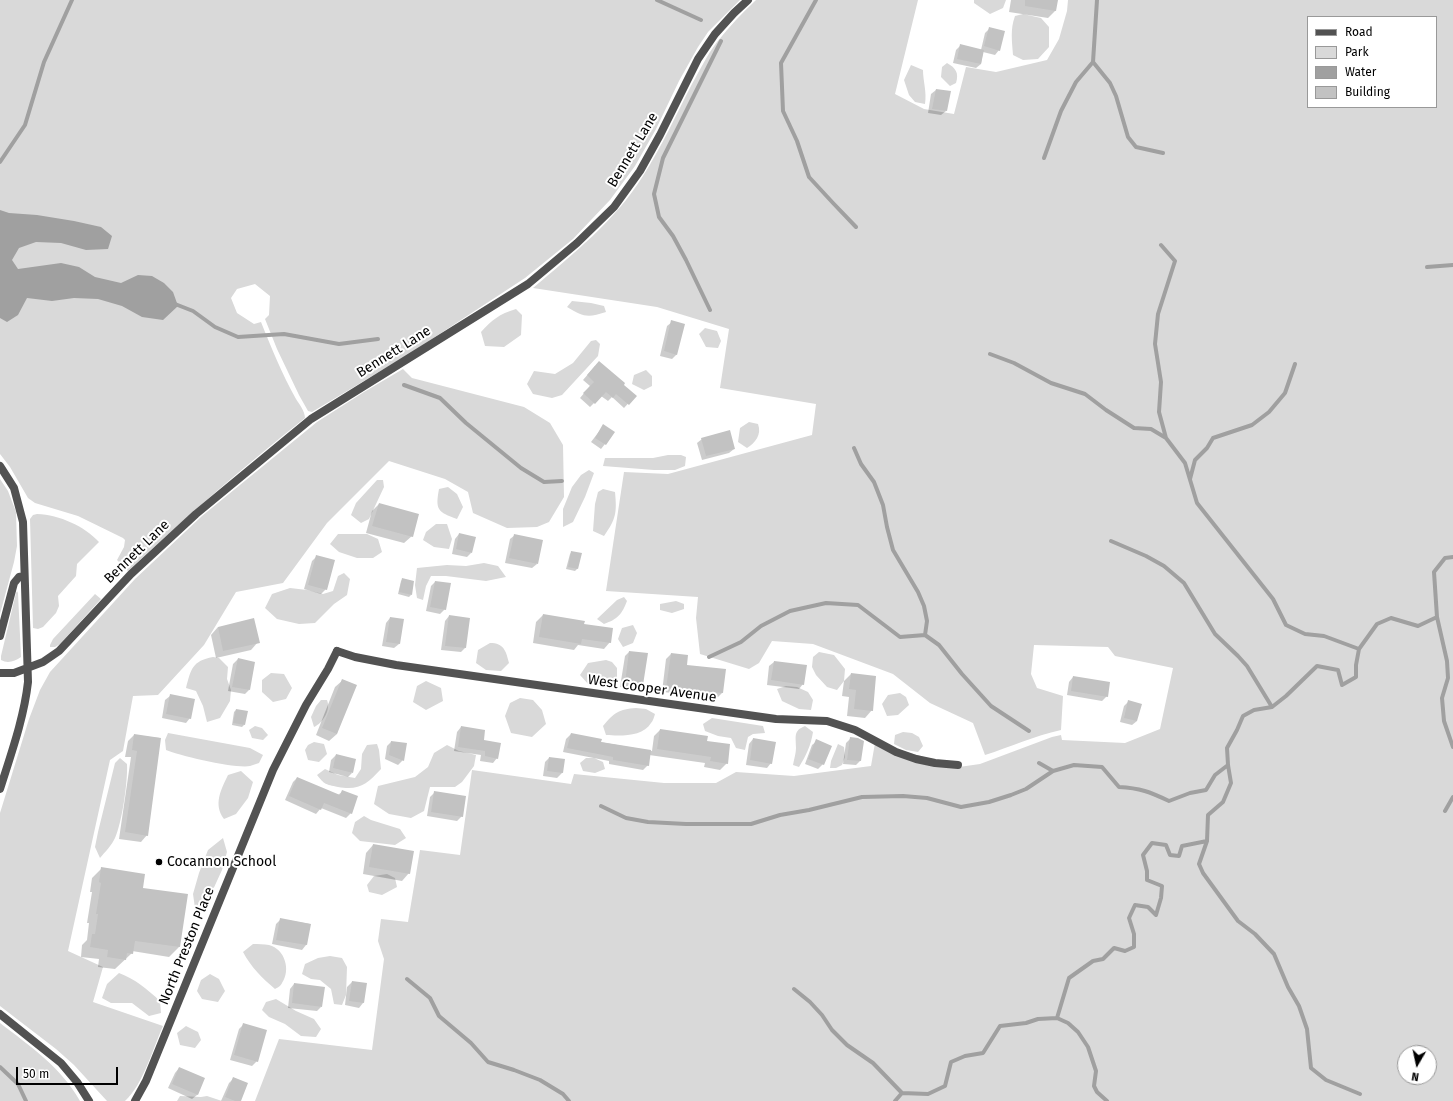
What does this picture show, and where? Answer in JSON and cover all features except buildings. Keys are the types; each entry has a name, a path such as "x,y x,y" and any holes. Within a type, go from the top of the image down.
{"street":[{"name":"Bennett Lane","path":"0,673 14,673 43,662 59,652 131,574 257,462 311,419 528,284 577,243 614,207 640,171 660,135 698,59 715,34 748,0"},
{"path":"0,466 14,488 23,522 28,668 27,696 0,789"},
{"path":"0,636 14,583 19,578 24,576"},
{"name":"West Cooper Avenue","path":"337,651 355,657 396,665 689,708 776,719 827,721 855,730 896,752 916,759 958,765"},
{"name":"North Preston Place","path":"135,1101 146,1081 273,770 306,705 337,651"},
{"path":"0,1014 61,1063 77,1082 89,1101"}],"green space":[{"path":"0,0 740,0 708,32 698,47 679,81 656,129 635,166 610,200 573,239 525,278 409,354 312,412 308,411 299,395 277,349 265,319 269,315 270,296 255,284 237,289 231,298 237,313 254,324 261,322 281,370 303,410 305,418 215,493 128,571 117,560 124,547 125,540 123,538 78,516 35,503 28,498 10,467 0,454"},
{"path":"756,0 918,0 895,94 924,109 954,114 966,67 996,72 1047,60 1059,39 1067,11 1068,0 1453,0 1453,1101 255,1101 279,1039 372,1050 384,959 378,941 381,919 408,922 420,850 460,855 472,770 571,784 574,774 664,783 716,783 736,772 794,776 871,766 875,743 959,767 980,764 1061,735 1062,740 1125,743 1160,729 1173,668 1115,656 1108,647 1034,645 1031,674 1037,688 1063,696 1061,730 1032,738 985,755 973,723 930,703 893,674 813,644 772,641 759,663 749,669 700,654 696,618 698,597 606,591 624,472 668,474 812,435 816,404 720,388 729,329 657,307 533,288 592,236 620,208 643,176 710,52 726,31"},
{"path":"974,0 1006,0 1003,8 990,14 974,3"},
{"path":"1023,14 1041,18 1049,27 1049,47 1038,59 1023,60 1013,55 1013,21 1015,16"},
{"path":"947,63 955,69 957,74 956,83 950,86 941,77 942,67"},
{"path":"911,65 923,70 926,95 925,104 915,102 909,95 904,80"},
{"path":"572,301 604,306 606,312 590,316 582,315 567,307"},
{"path":"516,309 522,315 521,335 504,347 485,346 481,332 496,318"},
{"path":"705,328 717,331 721,341 718,348 706,347 699,334"},
{"path":"596,340 600,344 598,356 562,395 552,398 533,394 527,384 534,371 555,374 573,363 591,341"},
{"path":"403,369 412,378 524,407 550,423 563,445 564,497 549,522 537,527 507,528 473,513 468,492 445,479 389,461 327,523 283,583 236,592 204,645 158,695 133,696 123,751 110,760 68,951 103,967 93,1002 163,1026 147,1066 137,1086 125,1101 107,1101 74,1065 56,1049 0,1006 0,813 29,719 40,690 50,672 135,579 202,516 317,422"},
{"path":"646,370 652,376 652,386 644,390 632,384 634,375"},
{"path":"749,422 758,424 759,432 753,444 747,448 738,442 740,428"},
{"path":"668,455 681,455 686,457 685,466 675,470 654,470 603,466 605,458 653,458"},
{"path":"589,470 594,473 585,497 573,522 563,527 563,509 572,487 581,475"},
{"path":"0,479 8,491 16,512 17,546 0,614"},
{"path":"377,480 383,480 384,487 369,519 361,523 351,515 356,503"},
{"path":"448,487 457,494 463,507 457,519 442,512 438,506 437,502 439,489"},
{"path":"603,489 615,492 616,505 615,516 604,536 593,531 595,504 598,492"},
{"path":"37,514 71,522 93,536 99,542 77,564 76,576 58,596 59,606 56,613 43,627 38,629 33,628 30,519 33,515"},
{"path":"436,524 447,524 452,539 449,549 434,547 423,540 426,532"},
{"path":"338,534 367,534 378,539 382,552 373,558 357,558 339,552 330,544"},
{"path":"484,563 498,566 506,577 486,581 446,576 431,576 426,586 423,600 417,598 415,585 417,568 447,565 466,566"},
{"path":"344,573 350,579 347,595 334,604 315,623 299,624 277,619 265,608 272,594 290,588 323,594 333,591 338,576"},
{"path":"17,591 21,657 14,661 6,662 1,660 1,656"},
{"path":"95,594 101,599 60,644 55,647 50,647 53,639"},
{"path":"624,597 627,601 621,613 616,618 604,624 597,619 617,600"},
{"path":"676,601 684,604 684,609 672,613 660,610 660,604"},
{"path":"633,625 637,633 633,643 623,647 618,639 622,628"},
{"path":"490,643 498,644 504,648 507,655 509,663 501,671 486,670 476,663 478,650"},
{"path":"819,652 834,655 845,669 844,681 837,690 827,687 816,675 812,667 813,657"},
{"path":"213,657 219,658 228,667 227,679 231,690 230,701 220,718 207,722 203,706 196,691 186,688 189,676 194,667 201,661"},
{"path":"606,660 612,662 617,668 617,679 606,685 589,685 580,675 588,663"},
{"path":"271,673 284,674 292,688 286,699 273,702 262,692 262,680"},
{"path":"426,681 441,688 443,701 426,710 413,702 417,686"},
{"path":"786,686 797,687 808,692 813,700 811,710 799,709 782,701 777,689"},
{"path":"900,693 906,697 909,705 898,715 887,716 882,704 888,695"},
{"path":"520,698 533,700 542,710 546,724 532,737 511,733 505,716 510,703"},
{"path":"321,700 327,700 327,712 323,719 314,727 311,717 316,706"},
{"path":"625,709 646,709 655,714 647,728 631,735 606,735 603,726 610,718 617,712"},
{"path":"712,718 763,726 765,733 753,734 748,737 745,750 736,748 731,738 718,736 705,731 703,724"},
{"path":"255,726 262,728 268,735 263,740 252,738 249,730"},
{"path":"805,726 813,732 808,750 799,767 793,765 796,750 796,734"},
{"path":"903,732 912,733 919,737 923,746 918,752 906,750 894,744 895,735"},
{"path":"168,733 250,748 263,755 259,763 250,766 233,766 173,753 166,750 165,740"},
{"path":"314,742 324,744 327,754 319,762 308,760 305,750 308,745"},
{"path":"377,744 381,769 371,779 362,785 352,788 338,787 326,784 317,775 325,769 338,775 355,778 361,769 362,754 367,745"},
{"path":"838,744 844,747 845,757 842,765 836,768 830,768 831,761"},
{"path":"447,745 459,751 476,755 474,766 462,782 455,787 430,787 424,811 411,818 389,814 374,804 378,786 415,777 428,767 434,753"},
{"path":"120,758 127,764 127,781 122,812 115,838 100,858 95,847 98,832 115,763"},
{"path":"586,758 594,758 603,762 605,769 595,773 583,771 580,763"},
{"path":"241,771 253,782 248,798 236,814 224,819 219,808 219,797 228,775"},
{"path":"364,816 371,820 400,829 406,838 395,845 360,841 352,833 355,822"},
{"path":"223,838 227,852 222,870 211,894 195,908 193,894 208,850"},
{"path":"387,874 395,878 397,887 382,895 369,892 367,885 374,876"},
{"path":"253,944 263,944 275,947 283,955 286,972 285,978 279,987 275,989 266,981 257,972 243,952"},
{"path":"330,956 342,958 347,967 346,995 342,1005 334,1004 331,989 320,980 311,979 302,974 305,964 318,958"},
{"path":"119,973 141,985 160,1001 161,1013 149,1016 132,1003 111,1003 102,998 107,984"},
{"path":"210,974 219,979 225,991 218,1002 202,999 197,991 201,980"},
{"path":"276,999 296,1011 314,1019 321,1029 316,1037 301,1036 285,1024 269,1017 262,1010 266,1002"},
{"path":"0,1023 34,1049 54,1067 80,1101 0,1101"},
{"path":"186,1026 198,1032 201,1040 195,1048 180,1045 177,1033"},
{"path":"180,1096 207,1096 222,1101 177,1101"}],"water":[{"path":"0,210 9,213 37,215 101,227 112,236 108,249 86,250 61,243 36,242 19,248 12,260 18,269 61,263 79,267 95,277 121,283 138,275 152,276 164,283 173,292 178,306 163,320 142,317 122,306 98,299 74,298 52,301 27,298 18,315 7,322 0,318"}],"waterway":[{"path":"0,162 25,125 44,62 72,0"},
{"path":"657,0 701,20"},
{"path":"816,0 781,63 783,111 797,141 809,177 856,227"},
{"path":"1044,158 1061,111 1076,82 1093,62 1097,0"},
{"path":"710,310 673,236 659,217 654,194 663,158 721,41"},
{"path":"1093,62 1110,83 1116,96 1128,137 1136,147 1163,153"},
{"path":"1161,245 1175,261 1158,314 1155,344 1161,382 1159,412 1166,438 1185,463 1197,503 1273,599 1286,625 1305,634 1324,636 1359,649"},
{"path":"1427,267 1453,265"},
{"path":"175,304 193,311 215,327 238,337 284,334 339,344 378,339"},
{"path":"990,354 1014,363 1051,383 1085,394 1134,428 1151,429 1166,438"},
{"path":"1190,479 1195,460 1207,448 1213,438 1252,425 1269,412 1285,393 1295,364"},
{"path":"404,385 440,398 466,423 521,468 544,482 562,481"},
{"path":"854,448 861,464 874,482 883,505 893,550 918,592 924,606 927,621 925,635"},
{"path":"1111,541 1146,556 1164,566 1184,583 1215,634 1247,666 1272,707"},
{"path":"895,1101 902,1093 928,1094 945,1086 951,1062 965,1056 983,1053 1000,1026 1026,1023 1038,1019 1057,1018 1069,978 1093,961 1103,959 1114,948 1125,951 1134,947 1134,934 1129,918 1135,905 1148,907 1156,915 1161,898 1162,886 1147,880 1147,871 1143,855 1152,843 1166,845 1170,855 1179,856 1182,846 1207,841 1208,815 1223,802 1231,783 1227,748 1243,716 1254,710 1272,707 1286,696 1317,666 1338,670 1342,685 1356,677 1356,665 1359,649 1377,624 1391,618 1418,626 1437,617 1434,572 1445,558 1453,557"},
{"path":"709,657 741,642 761,626 790,611 826,603 858,605 900,637 925,635 939,645 962,674 991,706 1029,731"},
{"path":"1437,617 1447,661 1448,678 1442,698 1444,721 1453,747"},
{"path":"1039,763 1053,771 1074,765 1102,767 1119,787 1145,791 1169,801 1190,793 1206,790 1215,775 1228,765"},
{"path":"601,806 626,818 648,822 686,824 751,824 780,815 809,810 862,797 903,796 927,798 961,807 989,802 1011,795 1026,789 1053,771"},
{"path":"1445,811 1453,797"},
{"path":"1207,841 1199,864 1203,873 1238,921 1255,934 1274,954 1288,987 1299,1006 1307,1029 1311,1068 1326,1080 1360,1094"},
{"path":"407,979 430,998 439,1016 471,1043 488,1062 540,1080 563,1094 569,1101"},
{"path":"794,989 810,1002 822,1015 832,1030 847,1045 873,1063 902,1093"},
{"path":"1057,1018 1068,1023 1078,1032 1088,1047 1096,1071 1094,1086 1097,1092 1107,1101"},
{"path":"0,1067 18,1084 26,1101"}],"place":[{"name":"Cocannon School","path":"159,862"}]}
